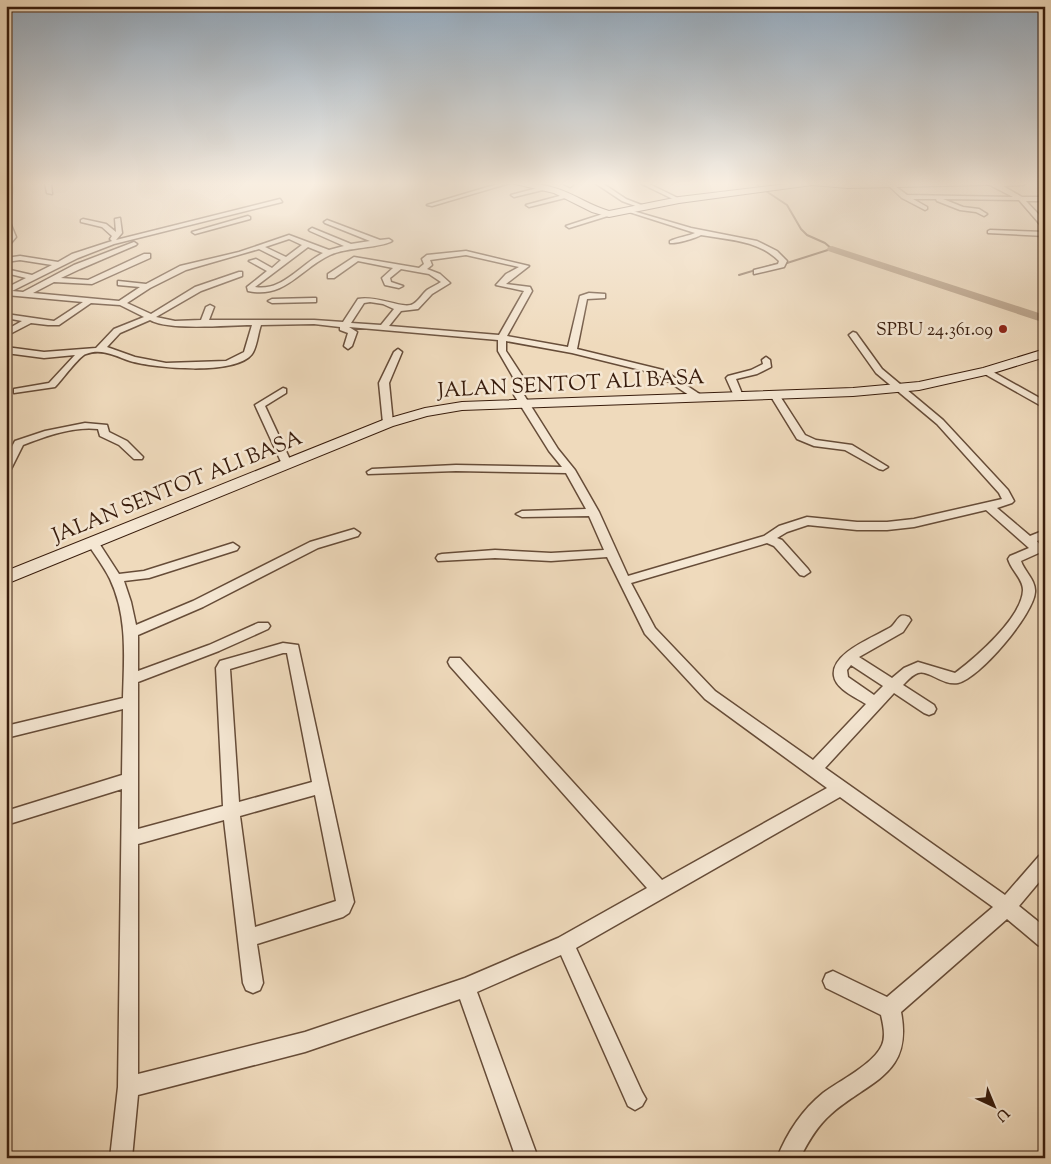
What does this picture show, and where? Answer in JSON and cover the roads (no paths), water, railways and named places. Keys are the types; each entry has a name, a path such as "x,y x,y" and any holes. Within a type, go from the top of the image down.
{"main road":[{"name":"JALAN SENTOT ALI BASA","path":"6,578 388,423 425,412 462,406 853,392 899,388 919,386 986,370 1045,353"}],"street":[{"path":"6,248 13,237"},
{"path":"112,244 114,237"},
{"path":"6,292 59,264 112,244 137,237"},
{"path":"121,303 148,286 189,266 288,237"},
{"path":"290,237 329,253"},
{"path":"328,237 352,248"},
{"path":"366,237 378,242"},
{"path":"672,242 682,237"},
{"path":"727,237 763,246 772,250 783,261 781,265 757,272"},
{"path":"307,244 251,289 259,290 278,286 329,253 389,241"},
{"path":"24,295 77,267 139,243"},
{"path":"129,246 157,260"},
{"path":"259,247 286,260"},
{"path":"6,251 16,259"},
{"path":"419,271 428,265 426,259 430,257 460,252 525,266 509,276 500,285 519,286 528,291 502,338 502,351 516,373 519,395 554,451 570,470 593,512 624,581 650,631 710,695 1007,907 1045,939"},
{"path":"52,280 89,282 147,256"},
{"path":"6,260 16,259 59,264"},
{"path":"331,276 357,259 419,271 439,277 446,283 428,292 415,307 399,309 386,303 362,300 343,328 354,332 348,346"},
{"path":"253,261 273,271"},
{"path":"399,286 388,283 386,278 400,267"},
{"path":"230,270 257,283"},
{"path":"6,272 33,277"},
{"path":"102,348 117,331 151,317 198,289 239,274"},
{"path":"121,283 148,286"},
{"path":"6,292 88,302 121,303 157,320 175,323 204,324 266,317 502,338 572,350 660,372 698,397"},
{"path":"572,350 583,298 589,295 602,296"},
{"path":"6,350 44,355 81,353 102,348 132,359 166,366 227,364 238,360 248,353 273,298 313,300"},
{"path":"6,316 48,323 56,322 88,302"},
{"path":"204,324 210,307"},
{"path":"384,327 399,309"},
{"path":"6,334 30,320"},
{"path":"624,581 768,539 783,529 807,521 857,526 887,526 914,523 1006,502 1008,498 940,422 879,370 853,335"},
{"path":"388,423 384,383 398,352"},
{"path":"17,391 52,385 81,353"},
{"path":"738,396 731,378 768,366 766,360"},
{"path":"986,370 1045,405"},
{"path":"283,391 260,405 287,464"},
{"path":"775,395 801,437 808,442 848,447 883,467"},
{"path":"6,469 18,443 47,434 94,425 103,427 104,434 123,444 138,457"},
{"path":"372,472 456,468 570,470"},
{"path":"814,770 892,686 916,667 932,670 947,678 958,678 1004,637 1022,610 1030,592 1028,584 1014,561 1016,558 1037,549 1030,540 990,506"},
{"path":"522,514 593,512"},
{"path":"131,632 198,604 314,545 354,533"},
{"path":"1030,540 1045,534"},
{"path":"768,539 778,542 804,572"},
{"path":"93,543 116,578 125,602 131,632 128,1087 121,1158"},
{"path":"116,578 145,574 233,547"},
{"path":"442,558 495,554 551,557 612,553"},
{"path":"876,703 841,678 841,672 850,658 872,641 897,630 904,620"},
{"path":"132,679 214,648 263,626"},
{"path":"247,938 337,911 343,907 345,902 293,649 283,648 228,664 223,668 231,811 247,938 253,983"},
{"path":"850,658 929,709"},
{"path":"455,662 661,891"},
{"path":"6,730 10,731 130,702"},
{"path":"6,818 129,780"},
{"path":"129,839 322,786"},
{"path":"128,1087 305,1042 466,987 565,944 841,788"},
{"path":"890,1008 1007,907 1045,862"},
{"path":"565,944 635,1099"},
{"path":"833,981 878,1004 890,1008"},
{"path":"466,987 527,1158"},
{"path":"788,1158 795,1143 822,1108 884,1060 892,1046 893,1032 890,1008"}],"waterway":[{"path":"812,237 825,243 832,249"},
{"path":"787,263 831,249"},
{"path":"832,249 1045,319"},
{"path":"739,275 779,263"}],"place":[{"name":"SPBU 24.361.09","path":"1003,329"}]}
